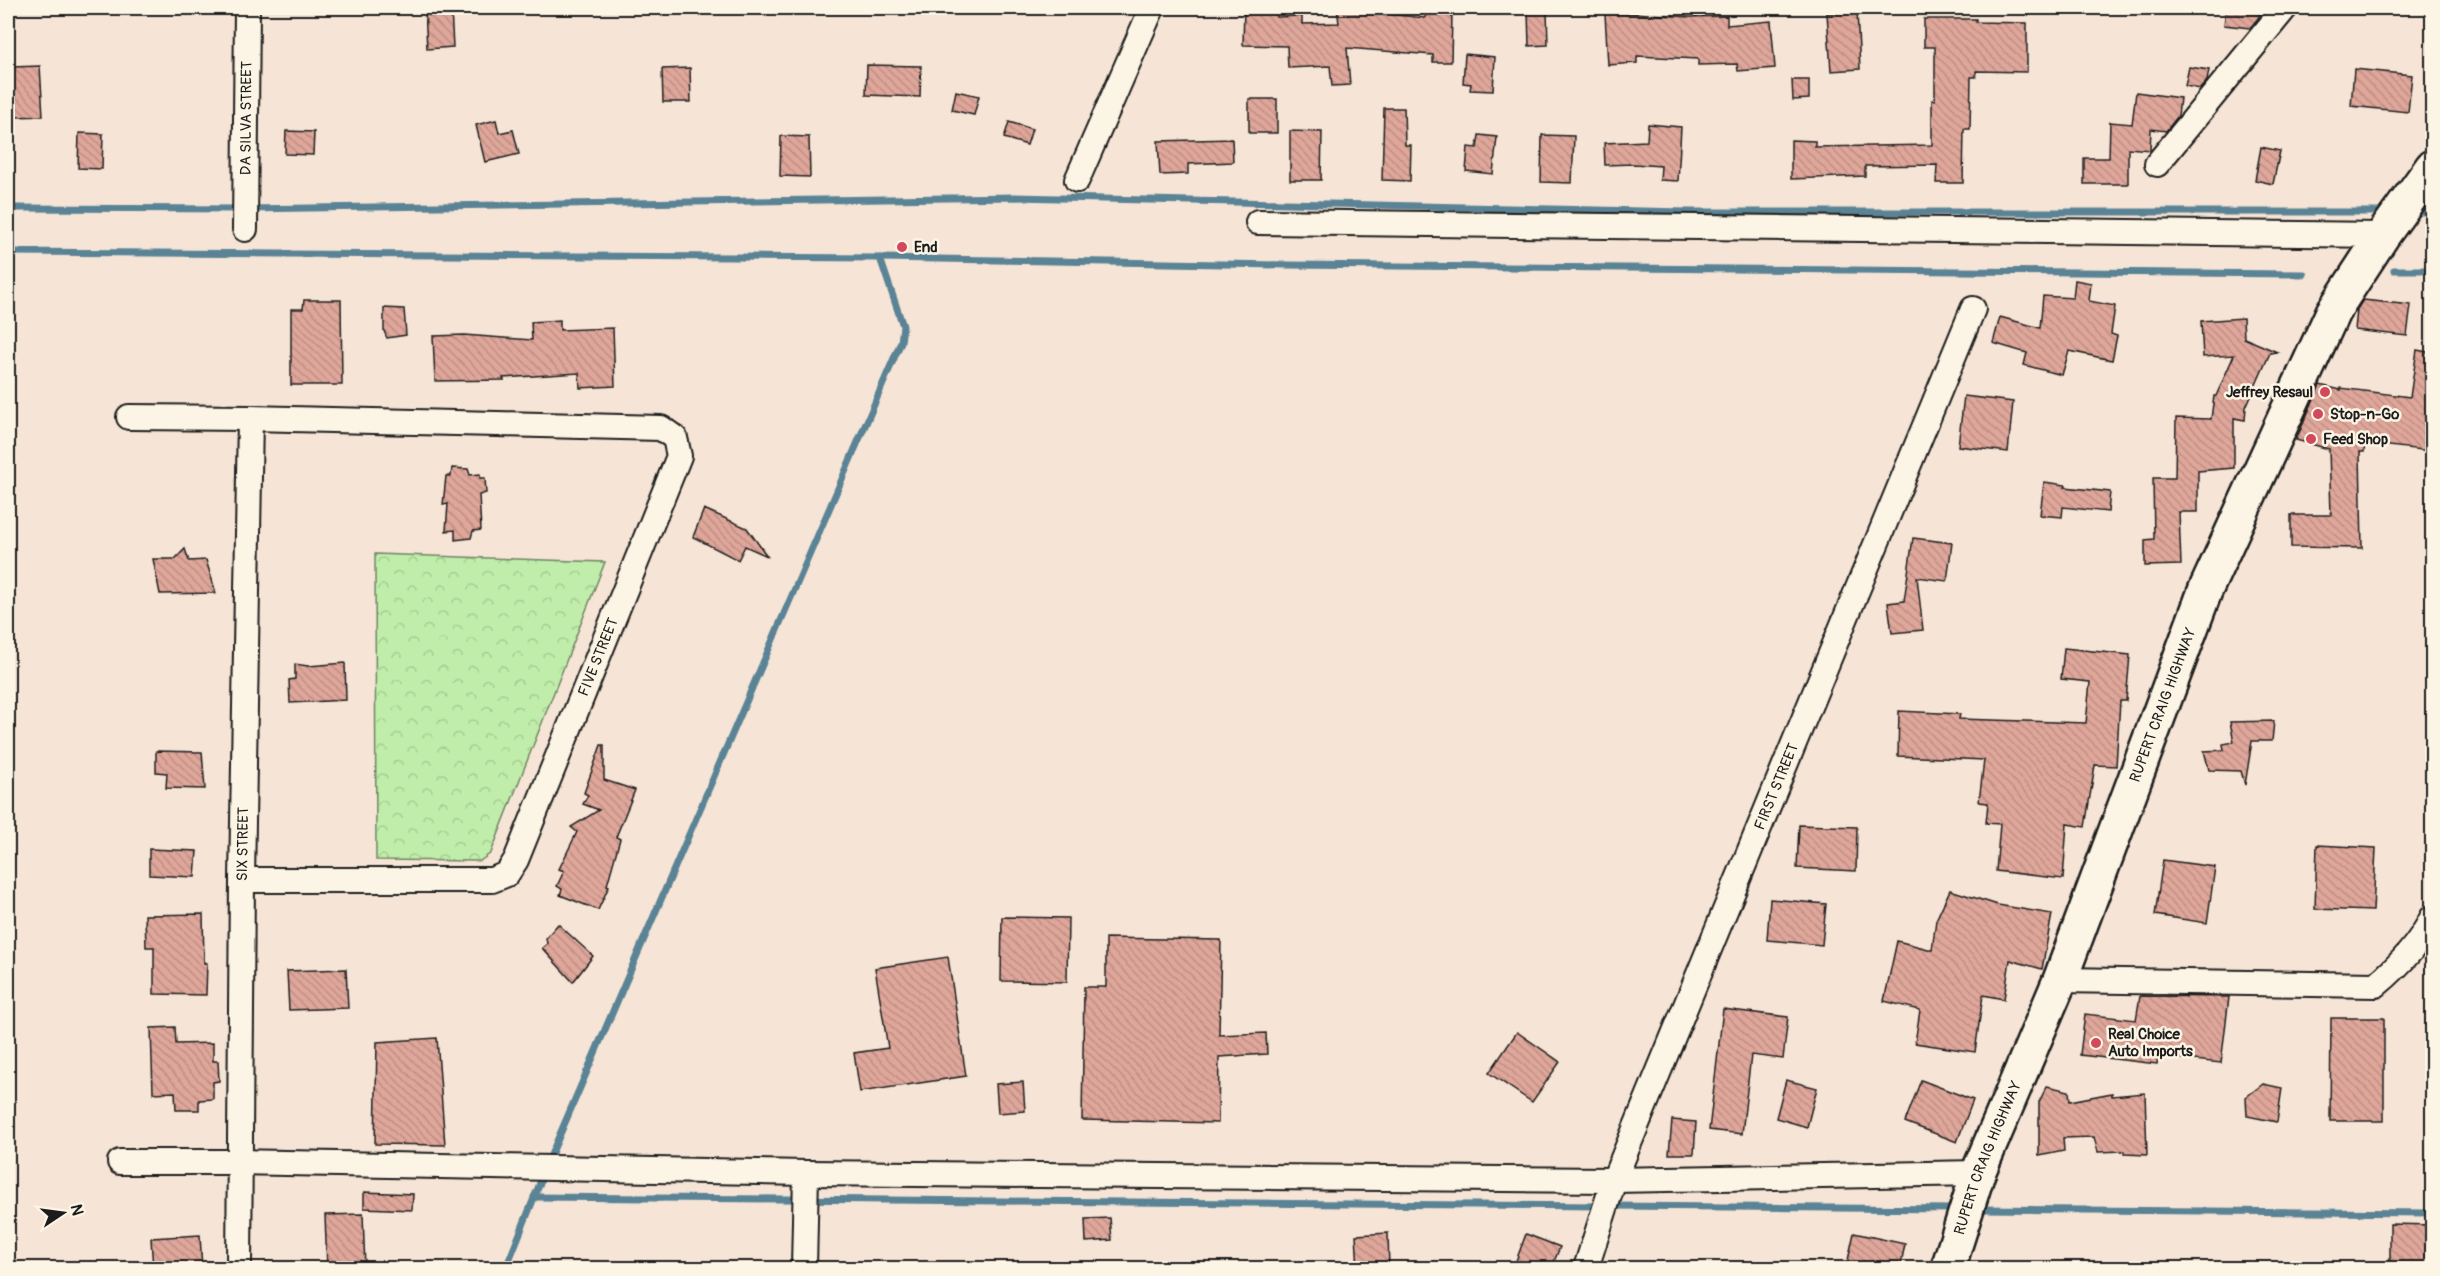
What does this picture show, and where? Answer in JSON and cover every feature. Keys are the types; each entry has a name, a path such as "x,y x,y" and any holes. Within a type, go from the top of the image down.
{"main road":[{"name":"RUPERT CRAIG HIGHWAY","path":"1948,1269 1978,1173 2060,980 2205,591 2333,312 2397,216 2433,167"}],"street":[{"name":"DA SILVA STREET","path":"245,229 247,8"},
{"path":"1077,180 1152,8"},
{"path":"2157,164 2285,8"},
{"path":"1258,222 2397,216"},
{"name":"FIRST STREET","path":"1586,1269 1614,1180 1973,309"},
{"path":"129,417 250,418"},
{"name":"FIVE STREET","path":"242,880 492,880 507,874 516,860 679,456 675,438 661,428 250,418"},
{"name":"SIX STREET","path":"239,1269 242,880 250,418"},
{"path":"2060,980 2376,985 2398,967 2433,918"},
{"path":"120,1162 240,1162 806,1173 1614,1180 1978,1173"},
{"path":"804,1269 806,1173"}],"green space":[{"path":"375,554 605,562 491,853 480,861 376,860"}],"building":[{"path":"1244,8 1277,9 1276,17 1302,16 1302,24 1339,23 1337,8 1360,8 1360,11 1425,18 1426,12 1452,13 1451,62 1433,62 1433,55 1347,48 1350,85 1332,86 1330,66 1288,68 1287,46 1243,45"},
{"path":"2226,8 2260,8 2259,17 2250,28 2224,25"},
{"path":"451,9 453,47 427,49 425,10"},
{"path":"1528,11 1547,11 1548,45 1529,46"},
{"path":"1857,12 1860,69 1831,71 1827,13"},
{"path":"1634,13 1690,17 1727,16 1727,25 1771,21 1775,68 1738,71 1737,64 1698,65 1698,59 1637,56 1637,63 1608,65 1605,14"},
{"path":"1924,19 1976,19 1976,22 2027,23 2027,72 1976,71 1976,77 1971,77 1970,129 1964,129 1963,183 1936,183 1937,165 1865,166 1865,176 1791,179 1791,140 1815,141 1815,147 1932,145 1935,47 1924,47"},
{"path":"1465,54 1495,57 1493,91 1470,90 1471,84 1463,83"},
{"path":"867,65 921,66 920,97 866,95"},
{"path":"40,66 43,116 15,117 12,67"},
{"path":"2189,67 2209,70 2207,81 2200,89 2185,86"},
{"path":"690,68 691,102 663,102 662,69"},
{"path":"2354,69 2412,75 2408,112 2351,106"},
{"path":"1792,80 1809,80 1809,99 1793,100"},
{"path":"956,91 979,96 974,115 952,110"},
{"path":"2136,92 2180,98 2178,116 2166,131 2151,129 2150,150 2128,148 2128,184 2084,184 2084,158 2109,158 2110,122 2132,124"},
{"path":"1249,99 1277,99 1277,133 1249,133"},
{"path":"1384,108 1404,108 1405,145 1411,145 1410,181 1382,180"},
{"path":"496,120 499,133 513,130 519,154 485,162 476,125"},
{"path":"1009,122 1032,129 1027,145 1004,138"},
{"path":"1648,124 1681,127 1678,181 1660,180 1661,166 1605,165 1604,143 1647,141"},
{"path":"286,131 314,132 313,155 285,154"},
{"path":"1290,131 1322,132 1321,180 1290,180"},
{"path":"79,133 103,134 102,169 78,168"},
{"path":"1479,135 1497,137 1493,174 1466,171 1468,147 1477,148"},
{"path":"1542,135 1574,136 1572,183 1541,182"},
{"path":"781,136 809,137 810,177 780,176"},
{"path":"1232,139 1233,162 1188,164 1188,174 1160,175 1158,141"},
{"path":"2261,147 2280,151 2273,184 2255,180"},
{"path":"2075,280 2091,283 2089,301 2115,306 2111,334 2117,336 2112,360 2069,351 2062,375 2024,365 2027,353 1993,343 2000,317 2040,328 2043,296 2073,298"},
{"path":"304,300 341,300 342,385 291,385 291,309 303,309"},
{"path":"2363,300 2411,305 2407,336 2355,330 2357,309"},
{"path":"384,308 404,309 406,335 387,338 384,331"},
{"path":"2243,318 2244,338 2277,352 2270,353 2246,407 2245,420 2234,418 2234,468 2198,471 2198,512 2179,512 2181,565 2145,566 2145,540 2154,539 2153,478 2175,478 2176,418 2211,419 2214,396 2234,355 2203,357 2201,321"},
{"path":"560,320 560,330 613,328 615,386 580,388 579,373 503,378 504,380 435,381 433,336 464,335 532,340 531,322"},
{"path":"2417,350 2433,353 2430,451 2365,443 2364,452 2360,452 2362,548 2291,547 2291,515 2331,515 2329,449 2296,440 2320,385 2341,390 2341,388 2410,397"},
{"path":"1964,396 2013,402 2008,452 1958,446"},
{"path":"452,468 468,469 470,475 480,474 480,478 485,478 486,493 479,495 481,530 473,531 471,538 455,540 455,530 446,531 448,504 443,505 446,476 451,476"},
{"path":"2044,482 2110,492 2108,512 2063,507 2062,517 2040,515"},
{"path":"704,509 747,528 767,556 745,546 738,560 693,537"},
{"path":"1913,538 1952,543 1947,581 1917,577 1923,630 1892,633 1888,603 1904,601"},
{"path":"185,549 189,561 206,560 216,593 160,594 153,559 175,559"},
{"path":"2064,648 2130,655 2126,701 2120,701 2116,766 2095,765 2085,827 2067,824 2063,879 1996,871 2000,824 1986,823 1988,803 1979,802 1984,760 1898,756 1899,711 1960,714 1959,719 2086,723 2090,682 2061,679"},
{"path":"345,663 346,700 290,703 289,680 295,679 295,664 308,666"},
{"path":"2274,721 2272,741 2252,741 2245,785 2241,771 2209,770 2204,751 2224,750 2223,744 2234,742 2230,722"},
{"path":"601,745 604,745 604,780 635,790 616,837 620,839 607,885 609,886 598,910 560,895 562,889 557,886 564,871 559,869 577,832 571,827 599,810 583,804 588,795 584,793"},
{"path":"156,751 202,752 205,789 166,788 167,773 156,772"},
{"path":"1799,825 1857,827 1856,871 1797,868"},
{"path":"2317,845 2376,848 2373,911 2315,909"},
{"path":"149,849 197,851 195,877 149,875"},
{"path":"2163,860 2215,867 2207,923 2155,915"},
{"path":"1950,890 1998,905 2052,914 2042,969 2010,960 2004,999 1983,995 1975,1052 1915,1043 1920,1010 1884,1001 1897,941 1932,950 1936,920"},
{"path":"1770,899 1826,904 1822,945 1767,940"},
{"path":"203,914 204,963 207,963 206,995 154,994 154,947 146,947 145,915"},
{"path":"1002,917 1068,918 1067,982 1001,981"},
{"path":"558,924 593,956 573,982 542,948 547,944 546,938"},
{"path":"1106,938 1221,940 1219,1035 1266,1033 1267,1054 1219,1057 1218,1123 1082,1120 1084,987 1106,987"},
{"path":"948,957 966,1076 860,1092 854,1053 888,1048 875,968"},
{"path":"346,969 348,1008 289,1010 287,971"},
{"path":"2140,996 2229,997 2221,1063 2158,1056 2157,1064 2080,1055 2085,1014 2136,1020"},
{"path":"1723,1009 1788,1017 1783,1059 1751,1055 1742,1134 1709,1130"},
{"path":"2331,1018 2384,1018 2384,1121 2330,1121"},
{"path":"175,1027 176,1044 213,1043 213,1061 218,1061 219,1081 213,1082 213,1099 199,1100 199,1110 176,1110 175,1092 153,1093 151,1028"},
{"path":"1517,1032 1560,1062 1532,1102 1489,1073"},
{"path":"437,1038 445,1145 375,1144 377,1042"},
{"path":"1786,1080 1817,1088 1807,1127 1776,1118"},
{"path":"1921,1080 1973,1100 1957,1142 1905,1122"},
{"path":"1023,1082 1025,1111 998,1113 996,1084"},
{"path":"2263,1084 2282,1088 2277,1122 2247,1116 2246,1097"},
{"path":"2047,1086 2069,1091 2070,1101 2112,1093 2112,1096 2145,1093 2147,1155 2124,1154 2124,1151 2098,1152 2094,1137 2063,1138 2064,1151 2039,1156 2039,1102"},
{"path":"1672,1120 1696,1122 1694,1154 1669,1154"},
{"path":"364,1192 413,1194 412,1210 364,1208"},
{"path":"363,1214 365,1269 327,1269 325,1215"},
{"path":"1110,1218 1112,1240 1086,1242 1085,1219"},
{"path":"2390,1224 2433,1225 2433,1269 2390,1269"},
{"path":"1388,1233 1389,1269 1358,1269 1356,1235"},
{"path":"1854,1233 1905,1244 1900,1269 1846,1269"},
{"path":"1526,1234 1560,1247 1551,1269 1513,1269"},
{"path":"200,1235 202,1269 153,1269 151,1238"}],"waterway":[{"path":"8,208 245,209 1015,197 1688,212 2387,212"},
{"path":"2413,212 2432,212"},
{"path":"8,252 880,258 1286,265 2304,274"},
{"path":"548,1162 901,342 903,326 880,258"},
{"path":"2394,270 2432,270"},
{"path":"506,1268 544,1173"},
{"path":"534,1197 1600,1206"},
{"path":"1611,1206 1957,1209"},
{"path":"1977,1209 2432,1213"}],"place":[{"name":"End","path":"902,247"},
{"name":"Jeffrey Resaul","path":"2325,392"},
{"name":"Stop-n-Go","path":"2318,414"},
{"name":"Feed Shop","path":"2311,439"},
{"name":"Real Choice Auto Imports","path":"2096,1043"}]}
